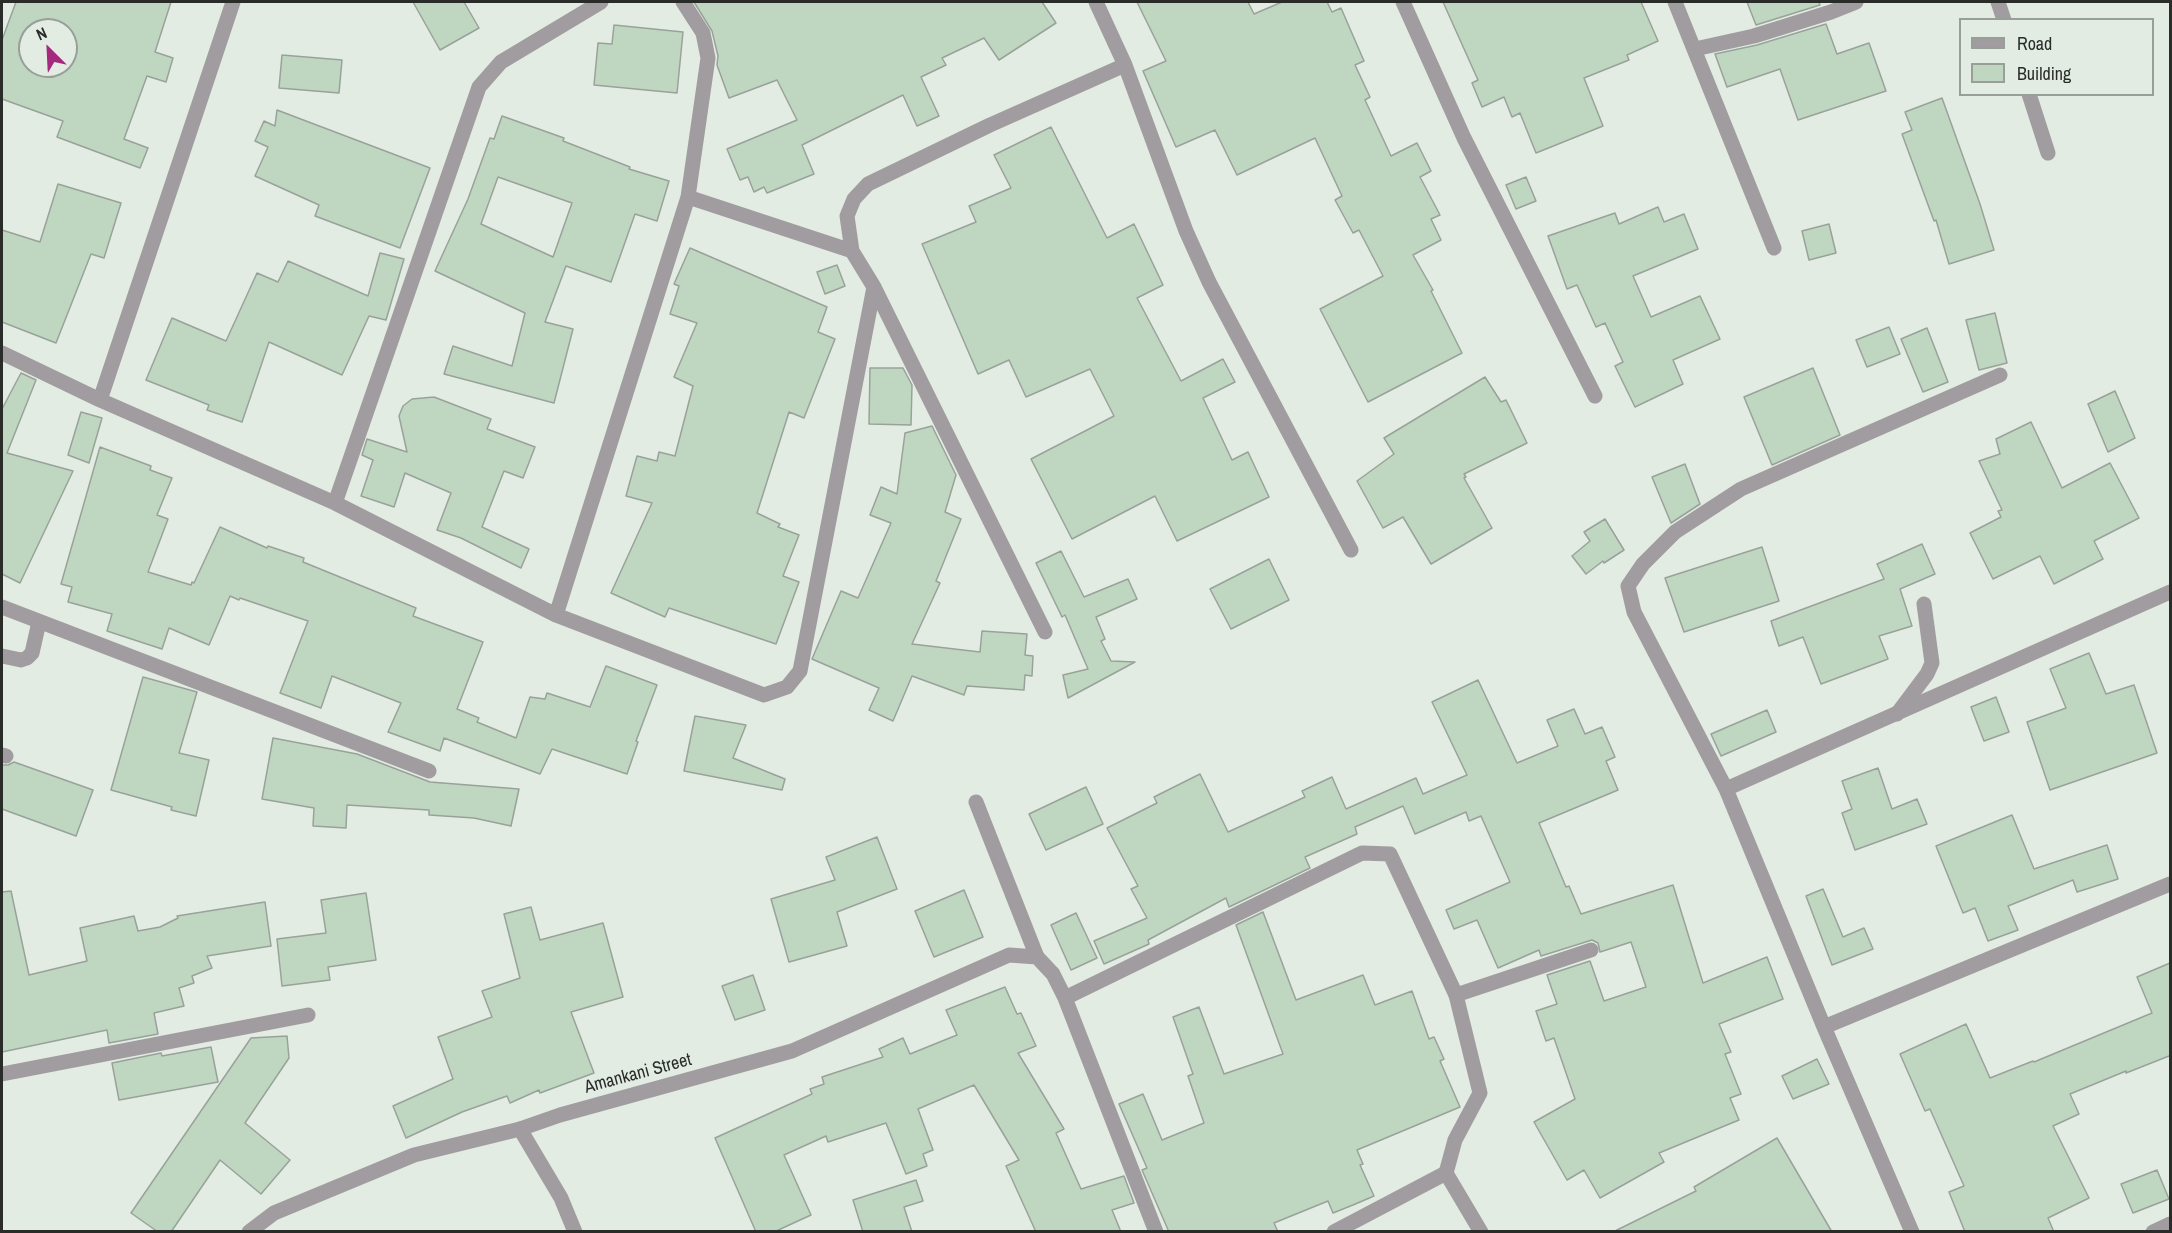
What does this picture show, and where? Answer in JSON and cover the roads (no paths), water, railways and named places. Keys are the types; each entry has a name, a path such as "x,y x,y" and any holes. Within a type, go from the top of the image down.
{"street":[{"path":"100,400 233,2"},
{"path":"335,503 479,87 501,62 601,2"},
{"path":"556,615 688,197 708,58 703,33 683,2"},
{"path":"1096,2 1125,65 1190,241 1209,282 1351,549"},
{"path":"1403,2 1464,138 1595,396"},
{"path":"1676,2 1774,248"},
{"path":"1695,48 1754,36 1856,2"},
{"path":"1998,2 2003,18"},
{"path":"1045,632 874,287 852,251 847,216 854,199 868,184 990,125 1125,65"},
{"path":"2030,96 2049,153"},
{"path":"688,197 852,251"},
{"path":"2,353 100,400 335,503 556,615 764,695 787,687 800,671 874,287"},
{"path":"1912,1232 1726,789 1634,612 1629,586 1642,564 1675,532 1741,489 2000,375"},
{"path":"1726,789 2170,592"},
{"path":"1897,714 1928,674 1932,663 1924,604"},
{"path":"2,607 429,771"},
{"path":"2,656 21,660 27,658 32,653 39,622"},
{"path":"976,802 1037,957 1053,974 1065,998 1156,1232"},
{"path":"1065,998 1362,853 1390,854 1455,995 1480,1094 1455,1140 1446,1173 1481,1232"},
{"path":"1824,1027 2170,884"},
{"path":"1455,995 1591,950"},
{"name":"Amankani Street","path":"249,1232 274,1213 414,1155 520,1129 560,1115 792,1052 1009,955 1037,957"},
{"path":"2,1074 308,1015"},
{"path":"520,1129 561,1198 575,1232"},
{"path":"1334,1232 1446,1173"},
{"path":"2153,1232 2170,1224"}]}
